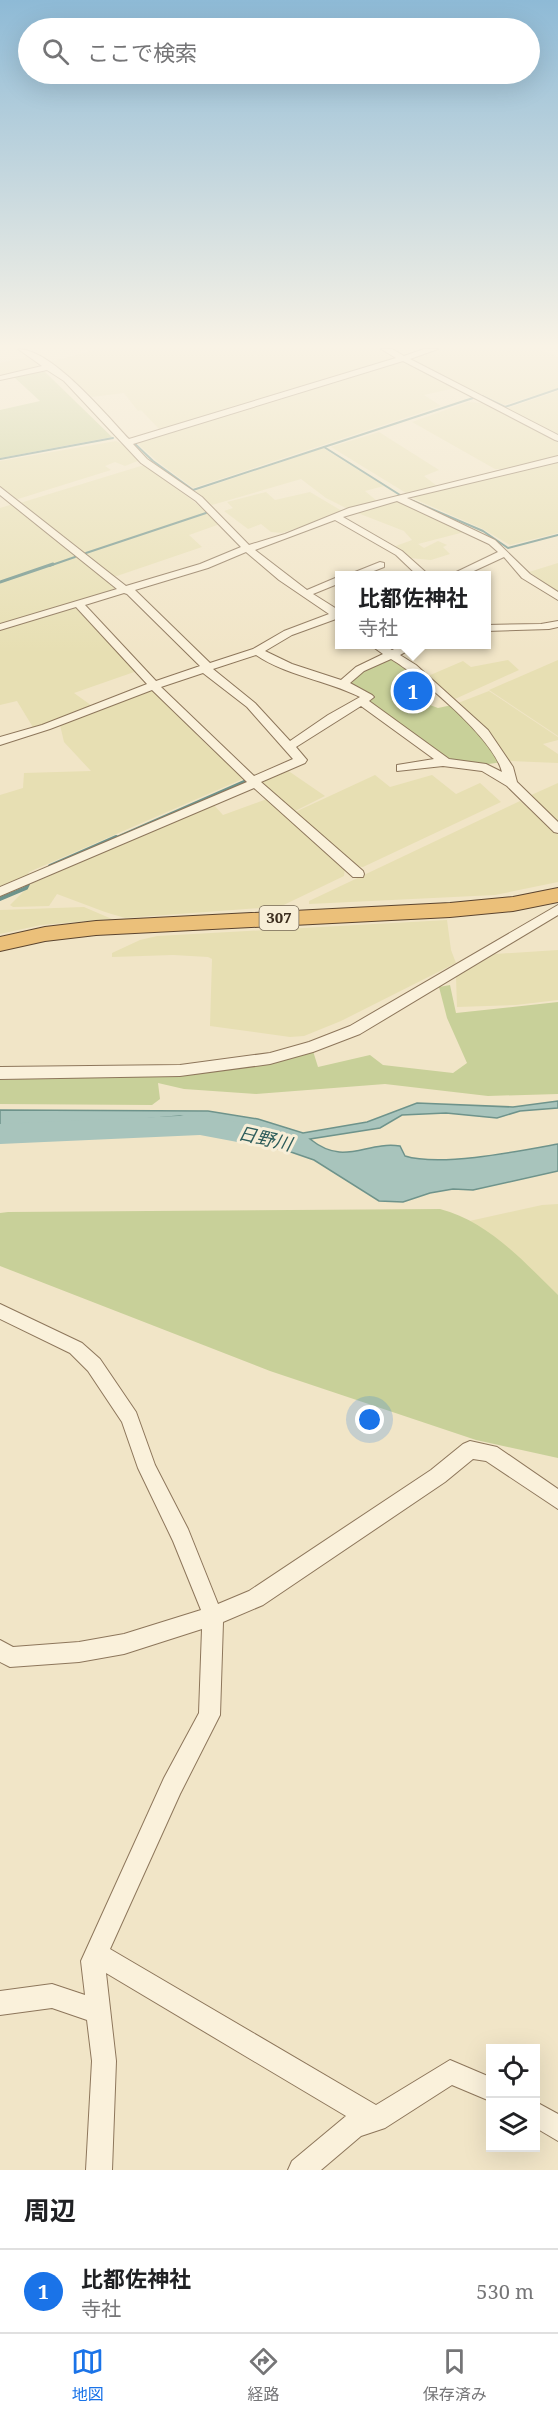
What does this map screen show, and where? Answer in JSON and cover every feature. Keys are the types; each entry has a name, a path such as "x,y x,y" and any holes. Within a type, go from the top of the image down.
{"highway":[{"name":"307","path":"0,944 45,934 96,928 450,910 558,895"},
{"path":"525,901 551,913"}],"street":[{"path":"134,450 199,499 247,548 304,594 335,613"},
{"path":"0,627 204,566 247,548 338,518 352,510 558,459"},
{"path":"0,490 125,590 131,592 207,667 251,705 301,760 0,892"},
{"path":"398,498 477,534 505,553 526,576 558,597"},
{"path":"338,518 399,553 419,571"},
{"path":"464,571 505,553"},
{"path":"364,571 380,565"},
{"path":"304,594 335,581"},
{"path":"79,604 209,741 358,874"},
{"path":"0,741 46,727 131,693 257,651 288,633 335,616"},
{"path":"491,627 506,625 548,627 558,624"},
{"path":"381,649 400,658 429,681 484,732 507,767 511,783"},
{"path":"343,684 360,669 404,649"},
{"path":"257,651 281,666 325,676 369,697 332,717 290,746"},
{"path":"362,701 448,764"},
{"path":"401,768 413,765 448,764 484,767 511,783 558,829"},
{"path":"0,1074 139,1073 214,1068 257,1060 333,1040 355,1030 551,913"},
{"path":"0,1311 76,1348 94,1365 130,1418 147,1468 181,1536 213,1616 209,1715 172,1786 93,1961 104,2061 99,2170"},
{"path":"0,1650 10,1657 79,1652 124,1644 213,1616 256,1598 438,1476 470,1450 490,1453 558,1500"},
{"path":"96,1953 376,2119"},
{"path":"0,2002 52,1996 98,2011"},
{"path":"302,2170 354,2125 376,2119 450,2072 486,2087"},
{"path":"540,2117 558,2128"}],"shaded area":[{"path":"62,450 130,450 140,460 125,466 115,462 105,466 111,470 18,499 12,498 0,487 0,461"},
{"path":"145,450 307,450 193,488"},
{"path":"316,450 327,450 384,486 365,491 377,501 348,509 326,498 301,479 212,505 195,491"},
{"path":"336,450 408,450 439,470 424,476 437,486 406,493"},
{"path":"462,450 558,450 558,458 495,469"},
{"path":"558,462 558,533 510,545 483,529 408,496"},
{"path":"144,465 220,524 189,535 202,547 114,577 20,503"},
{"path":"266,492 275,500 310,492 342,513 282,533 271,532 261,524 248,529 224,511 233,508 227,502"},
{"path":"397,500 468,531 418,544 424,548 438,541 447,545 443,547 450,554 431,560 409,558 393,547 412,540 404,531 355,512"},
{"path":"14,505 117,587 116,590 0,624 0,508"},
{"path":"558,563 558,593 529,572"},
{"path":"76,607 137,671 74,693 92,706 34,729 17,701 0,705 0,628"},
{"path":"508,660 519,670 455,699 428,676 463,661 471,667"},
{"path":"558,660 558,736 489,690"},
{"path":"153,690 207,745 245,778 29,872 27,877 0,888 0,795 23,788 24,773 91,771 64,742 60,725"},
{"path":"489,691 558,737 558,740 543,744 558,754 558,763 510,761 486,731 458,703"},
{"path":"287,770 325,796 293,812 261,784 260,779"},
{"path":"375,775 390,787 432,775 456,794 480,783 501,802 363,867 355,866 293,813"},
{"path":"558,783 558,823 529,796"},
{"path":"267,799 345,867 344,876 267,913 261,908 125,918 57,894 49,906 13,907 10,905 31,884 213,804 223,815"},
{"path":"520,801 558,835 558,882 495,895 309,904 309,901"},
{"path":"84,907 112,919 41,925 0,934 0,910"},
{"path":"447,920 451,950 456,963 341,1021 304,1036 290,1037 210,1026 212,959 208,957 173,955 112,957 112,953 140,940 157,936"},
{"path":"558,950 558,1000 516,1005 457,1007 456,977 495,954"},
{"path":"558,1204 558,1308 456,1224 542,1205"}],"green space":[{"path":"0,450 41,450 0,458"},
{"path":"390,656 433,686 423,688 409,682 397,690 403,695 438,708 452,705 481,733 502,762 482,765 450,761 368,702 347,684 362,670"},
{"path":"450,985 456,1013 558,1002 558,1094 488,1096 385,1084 256,1094 184,1089 158,1083 160,1099 152,1105 0,1104 0,1080 241,1068 313,1051 318,1067 370,1055 383,1065 453,1073 467,1063 447,1018 439,987"},
{"path":"440,1209 458,1215 490,1233 518,1256 558,1295 558,1458 476,1440 270,1371 0,1266 0,1213"}],"water":[{"path":"558,1101 558,1108 520,1111 497,1118 446,1113 402,1115 380,1128 310,1139 334,1151 355,1151 388,1145 400,1146 405,1156 439,1160 481,1157 558,1144 558,1171 473,1190 453,1189 430,1193 403,1202 379,1201 314,1160 288,1151 248,1130 180,1116 0,1131 0,1110 208,1111 258,1119 303,1133 367,1122 417,1103 513,1107"}],"waterway":[{"path":"0,459 47,450"},
{"path":"142,450 193,490 314,450"},
{"path":"329,450 400,495"},
{"path":"413,501 483,531 508,548 558,535"},
{"path":"86,553 206,513"},
{"path":"49,566 75,557"},
{"path":"0,582 53,564"},
{"path":"113,839 245,781"},
{"path":"50,866 116,837"},
{"path":"0,899 26,888 28,884"},
{"name":"日野川","path":"0,1134 200,1125 290,1142"}],"place":[{"name":"比都佐神社","path":"413,691"}]}
